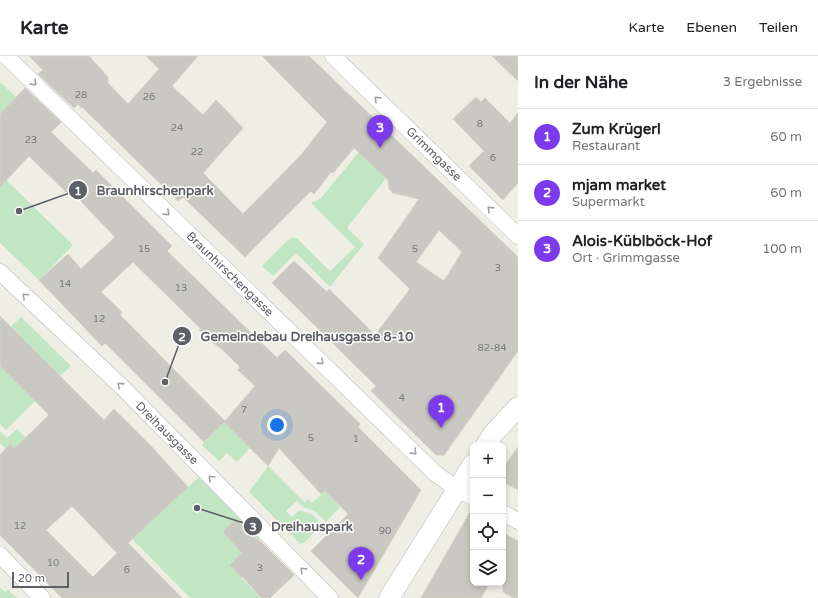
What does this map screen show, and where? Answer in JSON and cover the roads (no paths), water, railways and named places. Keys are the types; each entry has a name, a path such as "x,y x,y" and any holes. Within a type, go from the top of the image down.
{"street":[{"name":"Braunhirschengasse","path":"6,56 436,474 465,493"},
{"name":"Grimmgasse","path":"332,56 518,236"},
{"name":"Dreihausgasse","path":"0,272 121,386 330,598"},
{"path":"488,442 493,434 518,407"},
{"path":"389,598 465,493 470,475"},
{"path":"505,514 518,521"},
{"path":"0,555 42,598"}],"place":[{"name":"Alois-Küblböck-Hof","path":"380,148"},
{"name":"Braunhirschenpark","path":"19,211"},
{"name":"Gemeindebau Dreihausgasse 8-10","path":"165,382"},
{"name":"Zum Krügerl","path":"441,428"},
{"name":"Dreihauspark","path":"197,508"},
{"name":"mjam market","path":"361,580"}]}
